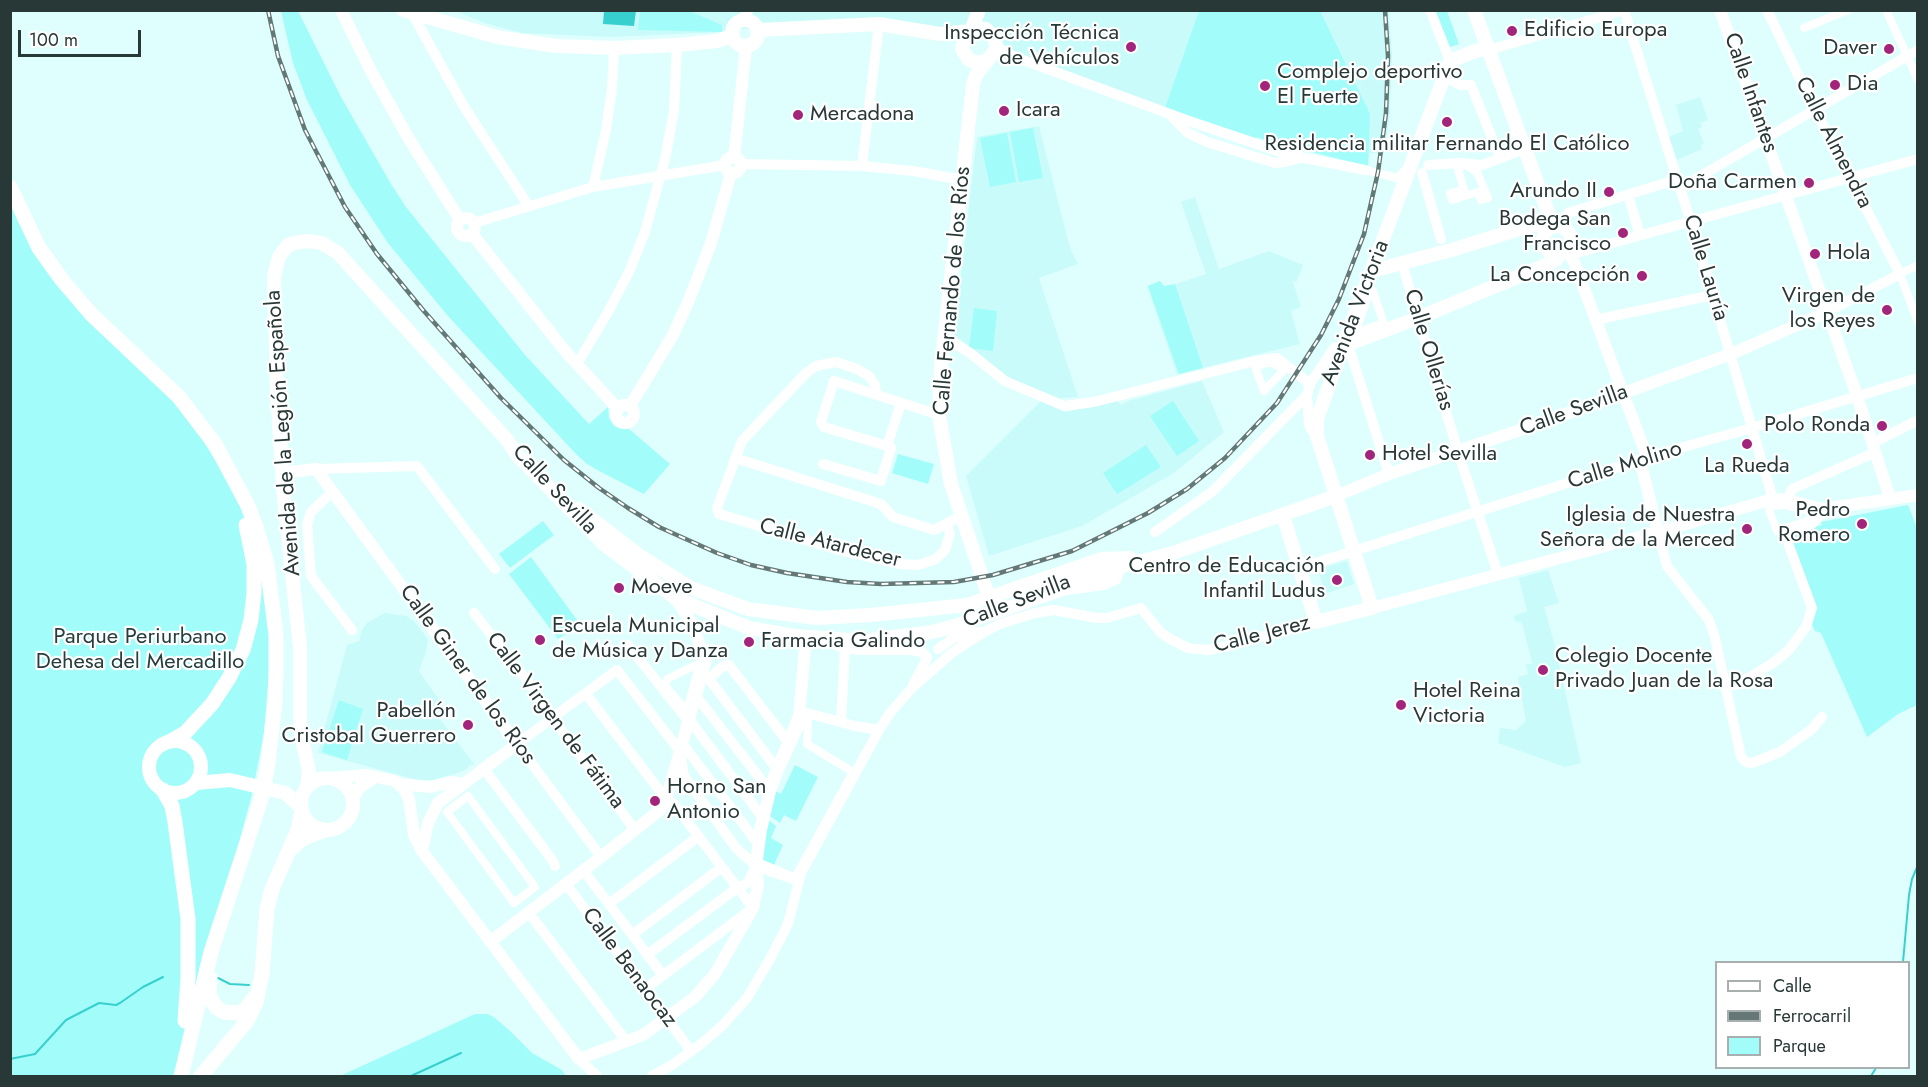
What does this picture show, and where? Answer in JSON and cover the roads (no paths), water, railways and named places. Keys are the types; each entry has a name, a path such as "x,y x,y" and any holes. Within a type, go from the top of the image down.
{"main road":[{"path":"964,55 962,43 981,10"},
{"path":"981,10 992,49"},
{"path":"1474,10 1553,227"},
{"path":"407,12 525,43 614,48 717,41 732,36"},
{"path":"746,15 758,30 755,43 746,47 735,43 732,36 733,27 746,15"},
{"path":"758,30 879,24 940,34 979,28 992,49"},
{"path":"940,34 975,63 992,49"},
{"name":"Calle Fernando de los Ríos","path":"988,592 951,484 939,415 944,339 973,85 976,75 992,49"},
{"path":"1450,61 1478,50 1489,50"},
{"name":"Calle Fernando de los Ríos","path":"964,55 973,85"},
{"name":"Avenida Victoria","path":"1372,608 1312,416 1345,345 1395,209 1401,179 1421,167 1422,138 1450,61"},
{"path":"10,187 39,248 62,280 91,314 179,397 215,444 235,478 256,527 267,564 276,636 275,702 268,763 262,796 211,952 180,1077"},
{"path":"1345,345 1418,318 1553,262 1564,251 1571,236 1566,229 1539,224 1372,271"},
{"path":"1553,227 1544,236 1544,245 1550,252 1564,251"},
{"name":"Avenida de la Legión Española","path":"307,788 309,771 301,735 300,718 300,647 284,501 277,391 274,276 279,257 288,245 300,241 322,243 338,253 508,441"},
{"name":"Calle Sevilla","path":"508,441 517,455 605,545 675,598 748,628 812,638 864,641 932,632 955,626 1066,588 1109,581 1117,573 1117,566 1153,558 1336,496"},
{"name":"Calle Sevilla","path":"508,441 578,509 640,556 691,588 751,609 817,618 951,608 988,592 1107,558 1153,558"},
{"path":"180,1077 179,1054 187,996 188,919 172,806 163,790 152,778 150,762 157,748 185,733 212,704 243,650 251,620 254,564 235,478"},
{"path":"1283,515 1316,622"},
{"path":"1098,561 1110,560 1117,566"},
{"path":"690,605 693,599 710,596"},
{"name":"Calle Jerez","path":"1316,622 1372,608"},
{"path":"748,628 754,626 758,617 751,609"},
{"path":"774,632 767,628 767,624 770,616 778,613"},
{"path":"171,741 179,741 193,748 201,762 230,780 282,793 302,809 310,824 324,830"},
{"path":"291,849 302,839 324,830 332,830 346,822 353,807 351,791 345,784 329,778 305,750"},
{"path":"196,783 201,762"},
{"path":"201,1077 247,1021 256,1003 262,974 267,909 280,869 298,830 302,809 301,801 307,788 313,782 329,778"},
{"path":"163,790 172,793 181,792 196,783 230,780"},
{"path":"282,793 307,788"},
{"path":"211,952 209,996 217,1008 231,1014 239,1013 251,1004 258,994"}],"street":[{"path":"341,10 398,120 460,220 457,226 463,236 473,228 528,205 593,187 662,174 733,165 862,166 913,171 963,180"},
{"path":"1430,10 1450,61"},
{"name":"Calle Infantes","path":"1720,10 1857,396 1890,498"},
{"name":"Calle Almendra","path":"1767,10 1815,110 1900,274"},
{"path":"1804,28 1848,10"},
{"path":"1886,10 1917,80"},
{"path":"1489,50 1624,11"},
{"name":"Calle Lauría","path":"1624,11 1754,428 1771,504"},
{"path":"407,12 528,205"},
{"path":"862,166 879,24"},
{"path":"577,364 629,272 645,232 662,174 674,111 677,45"},
{"path":"473,228 518,294 577,364 624,407 672,335 689,300 711,243 733,165 746,47"},
{"path":"593,187 606,130 612,89 614,48"},
{"path":"992,49 1158,109 1175,119 1188,134 1208,142 1275,163 1306,157 1401,179"},
{"path":"1553,227 1568,213 1669,182 1680,187 1917,50"},
{"path":"1444,76 1460,85 1471,85 1500,158"},
{"path":"1441,239 1421,167 1461,163 1482,165 1524,149"},
{"path":"1564,251 1580,252 1917,159"},
{"path":"1457,166 1467,166 1477,172 1488,198 1481,200 1478,192 1452,200 1450,194 1464,190 1457,166"},
{"path":"1628,195 1640,235"},
{"path":"1564,251 1574,262 1624,392 1643,458 1667,566 1709,620 1740,752 1746,762 1757,761 1780,752 1812,729 1822,717"},
{"name":"Calle Ollerías","path":"1402,263 1458,452 1498,574"},
{"name":"Calle Sevilla","path":"1336,496 1389,474 1458,452 1731,354 1827,312 1917,265"},
{"path":"1900,274 1917,322"},
{"path":"1370,291 1373,291 1383,321 1359,332 1357,328 1370,291"},
{"path":"1595,320 1713,295"},
{"path":"944,339 970,353 1005,381 1064,406 1094,402 1255,361 1277,358 1307,386 1312,416"},
{"path":"1155,532 1213,491 1307,386 1334,348 1345,345 1389,474"},
{"path":"876,394 875,385 869,376 857,369 836,362 816,366 806,373 742,441 735,458 881,504 893,517 934,530 961,516"},
{"name":"Calle Molino","path":"1300,568 1479,513 1643,458 1754,428 1917,378"},
{"path":"823,464 881,481 891,448 824,427 821,422 834,381 939,415"},
{"path":"887,446 901,403"},
{"path":"1787,500 1792,489 1875,448 1917,420"},
{"name":"Calle Atardecer","path":"735,458 717,508 719,514 839,550 898,564 918,565 936,560 945,550 950,534 947,523"},
{"path":"282,472 417,466 495,569"},
{"name":"Calle Giner de los Ríos","path":"316,470 601,857"},
{"path":"332,492 311,512 306,524 311,576 352,630"},
{"path":"1771,504 1787,500 1822,508 1917,495"},
{"path":"1771,504 1770,507 1785,505 1813,512 1815,515 1813,519 1777,531 1771,504"},
{"name":"Calle Jerez","path":"1372,608 1771,504"},
{"path":"1726,686 1734,685 1773,663 1788,651 1806,627 1812,608 1788,543 1788,534 1796,528 1812,524 1821,514 1822,508"},
{"path":"675,598 691,622"},
{"path":"688,718 705,679 706,660 688,613 690,605"},
{"name":"Calle Jerez","path":"912,688 953,652 984,632 1035,613 1054,610 1107,618 1141,608 1161,633 1172,640 1188,648 1208,650 1316,622"},
{"name":"Calle Virgen de Fátima","path":"474,613 536,692 635,830"},
{"name":"Calle Jerez","path":"938,649 952,639 969,633 984,632"},
{"path":"579,1059 643,1035 695,997 715,974 753,908 758,885 759,845 764,818 777,769 799,716 812,638 845,648 922,652 927,658 932,665 940,664 944,654 938,649 929,651 927,658 912,688 890,713 879,730 799,881 788,924 747,998 723,1024 692,1051 652,1077"},
{"path":"628,645 688,718"},
{"path":"841,722 845,648"},
{"path":"911,650 918,656 921,669"},
{"path":"490,942 660,810 666,799 681,747 688,718 696,677 700,663 667,679 665,686 688,718 764,818"},
{"path":"705,679 723,666 729,665 788,742"},
{"path":"422,852 428,823 441,800 617,670 702,769 759,845"},
{"path":"705,679 777,769"},
{"path":"586,694 753,908"},
{"path":"696,696 770,791"},
{"path":"799,716 807,713 879,730"},
{"path":"647,955 748,883 758,864 772,791 803,720 808,721 807,744 853,771 794,877 758,864"},
{"path":"681,747 684,776 736,848 758,864 799,881"},
{"path":"484,769 553,861 555,867"},
{"path":"329,778 367,775 385,778 399,784 427,787 454,781 461,784"},
{"path":"353,799 359,788 375,777"},
{"path":"399,784 407,793 414,835 422,852 579,1059 597,1077"},
{"path":"468,796 535,887 514,903 447,812 468,796"},
{"path":"609,904 699,836"},
{"path":"632,935 722,867"},
{"path":"583,870 662,975"},
{"name":"Calle Benaocaz","path":"566,885 648,989 692,1051"},
{"path":"648,989 662,975 753,908"},
{"path":"529,913 627,1042"},
{"path":"740,921 732,939 706,977 670,1012 665,1011 648,989 659,982 740,921"}],"waterway":[{"path":"1903,961 1909,895 1918,865"},
{"path":"10,1059 35,1054 66,1020 99,1003 116,1005 163,977"},
{"path":"218,978 230,984 249,985"},
{"path":"411,1076 461,1053"},
{"path":"1871,1076 1875,1069"}],"railway":[{"path":"268,10 278,56 305,130 345,207 377,254 423,310 501,398 564,460 599,488 659,527 717,553 751,565 787,573 847,582 881,584 954,582 993,575 1072,551 1148,513 1187,489 1225,458 1277,403 1321,335 1339,299 1364,234 1378,172 1386,113 1388,56 1385,10"}],"place":[{"name":"Edificio Europa","path":"1512,31"},
{"name":"Inspección Técnica de Vehículos","path":"1131,47"},
{"name":"Daver","path":"1889,49"},
{"name":"Dia","path":"1835,85"},
{"name":"Complejo deportivo El Fuerte","path":"1265,86"},
{"name":"Icara","path":"1004,111"},
{"name":"Mercadona","path":"798,115"},
{"name":"Residencia militar Fernando El Católico","path":"1447,122"},
{"name":"Doña Carmen","path":"1809,183"},
{"name":"Arundo II","path":"1609,192"},
{"name":"Bodega San Francisco","path":"1623,233"},
{"name":"Hola","path":"1815,254"},
{"name":"La Concepción","path":"1642,276"},
{"name":"Virgen de los Reyes","path":"1887,310"},
{"name":"Polo Ronda","path":"1882,426"},
{"name":"La Rueda","path":"1747,444"},
{"name":"Hotel Sevilla","path":"1370,455"},
{"name":"Pedro Romero","path":"1862,524"},
{"name":"Iglesia de Nuestra Señora de la Merced","path":"1747,529"},
{"name":"Centro de Educación Infantil Ludus","path":"1337,580"},
{"name":"Moeve","path":"619,588"},
{"name":"Escuela Municipal de Música y Danza","path":"540,640"},
{"name":"Farmacia Galindo","path":"749,642"},
{"name":"Colegio Docente Privado Juan de la Rosa","path":"1543,670"},
{"name":"Hotel Reina Victoria","path":"1401,705"},
{"name":"Pabellón Cristobal Guerrero","path":"468,725"},
{"name":"Horno San Antonio","path":"655,801"}],"park label":[{"name":"Parque Periurbano Dehesa del Mercadillo","path":"140,650"}]}
